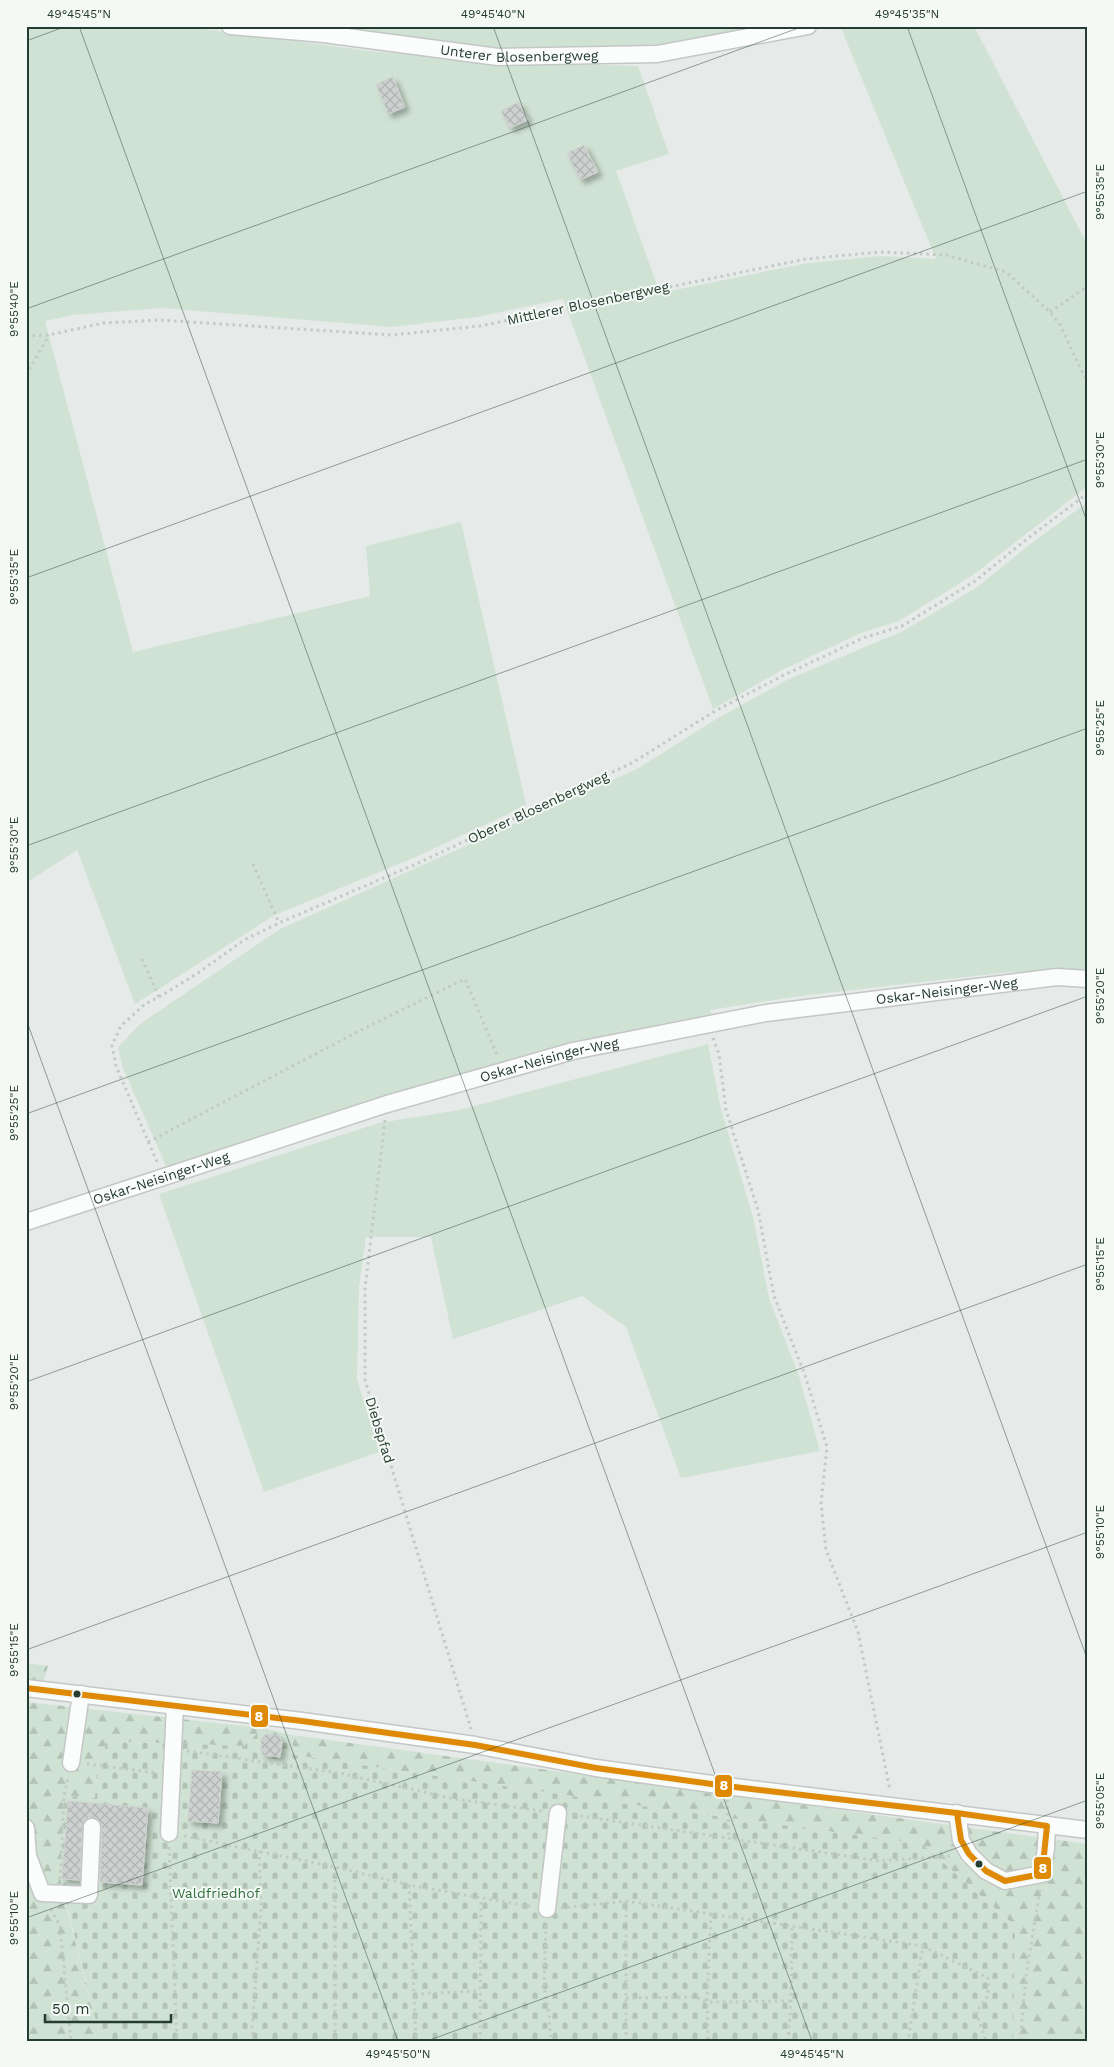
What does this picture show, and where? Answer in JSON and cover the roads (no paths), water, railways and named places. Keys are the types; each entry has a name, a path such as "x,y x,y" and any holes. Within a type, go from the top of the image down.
{"street":[{"name":"Unterer Blosenbergweg","path":"230,26 324,34 498,57 657,54 808,26"},
{"name":"Oskar-Neisinger-Weg","path":"26,1222 387,1104 573,1051 766,1013 1057,977 1088,979"},
{"path":"26,1688 475,1745 596,1768 726,1786 1088,1830"},
{"path":"71,1763 81,1694"},
{"path":"169,1833 175,1706"},
{"path":"547,1909 558,1813"},
{"path":"957,1813 961,1840 970,1854 986,1871 1005,1881 1042,1874 1047,1826"},
{"path":"26,1828 28,1856 42,1893 89,1895 92,1827"}],"park label":[{"name":"Waldfriedhof","path":"216,1893"}]}
